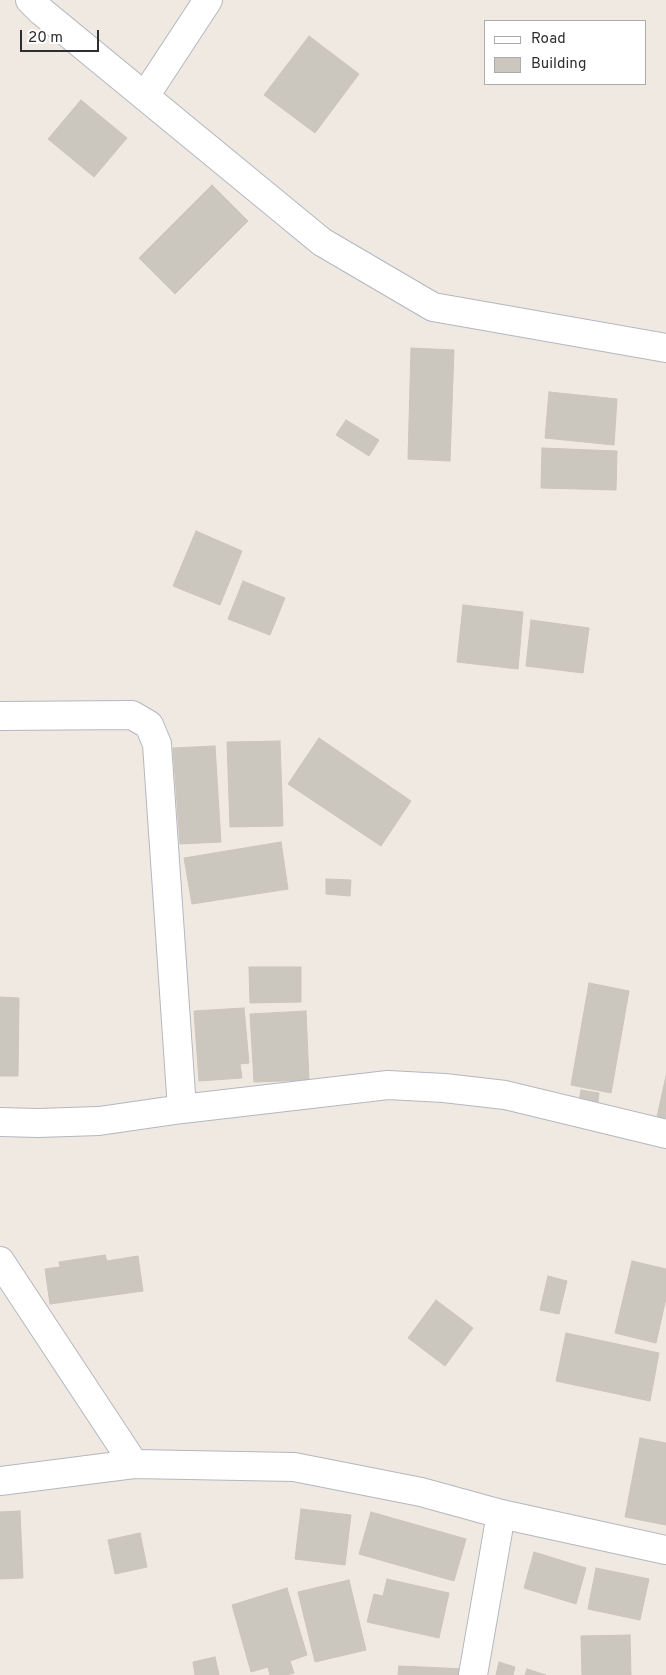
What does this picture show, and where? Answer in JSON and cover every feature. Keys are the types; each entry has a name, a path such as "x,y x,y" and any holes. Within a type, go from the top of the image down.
{"street":[{"path":"30,0 322,242 433,308 666,348"},
{"path":"145,96 208,0"},
{"path":"0,716 132,715 150,725 157,744 182,1109"},
{"path":"0,1122 99,1121 182,1109 388,1085 444,1088 505,1095 666,1134"},
{"path":"0,1261 134,1464"},
{"path":"0,1481 134,1464 294,1467 420,1492 501,1514 666,1550"},
{"path":"473,1675 501,1514"}],"building":[{"path":"309,36 359,74 315,133 264,95"},
{"path":"81,100 127,138 94,177 48,139"},
{"path":"212,185 248,221 175,294 139,258"},
{"path":"411,348 454,350 450,461 408,459"},
{"path":"549,392 617,399 614,445 545,438"},
{"path":"346,420 379,440 369,456 336,435"},
{"path":"542,448 617,451 616,490 541,488"},
{"path":"196,531 242,551 220,605 173,586"},
{"path":"243,581 285,598 270,635 228,619"},
{"path":"463,605 523,612 518,669 457,662"},
{"path":"531,620 589,628 583,673 526,666"},
{"path":"319,738 411,801 381,846 288,784"},
{"path":"280,741 283,826 230,827 227,742"},
{"path":"215,746 221,842 180,844 173,748"},
{"path":"281,842 288,889 192,904 184,858"},
{"path":"326,879 351,880 350,896 326,894"},
{"path":"249,967 301,967 301,1002 250,1003"},
{"path":"589,983 629,991 611,1093 571,1085"},
{"path":"0,997 19,998 18,1076 0,1076"},
{"path":"244,1008 249,1063 240,1064 242,1078 199,1081 194,1011"},
{"path":"306,1011 309,1080 254,1082 250,1014"},
{"path":"666,1076 666,1119 657,1117"},
{"path":"581,1090 599,1093 597,1110 578,1107"},
{"path":"105,1255 107,1261 138,1256 143,1291 50,1304 45,1269 60,1267 59,1262"},
{"path":"632,1261 666,1269 666,1298 656,1343 615,1333"},
{"path":"548,1276 567,1281 559,1314 540,1310"},
{"path":"436,1300 473,1328 445,1366 408,1338"},
{"path":"566,1333 659,1353 650,1401 556,1381"},
{"path":"640,1438 666,1443 666,1525 625,1517"},
{"path":"301,1509 351,1515 345,1565 295,1559"},
{"path":"20,1511 23,1578 0,1579 0,1512"},
{"path":"371,1512 466,1539 454,1581 359,1554"},
{"path":"140,1533 147,1567 115,1574 108,1540"},
{"path":"534,1552 586,1568 576,1604 524,1588"},
{"path":"596,1568 649,1579 640,1620 588,1609"},
{"path":"387,1579 449,1593 439,1638 367,1622 374,1594 383,1596"},
{"path":"349,1580 366,1650 315,1662 298,1592"},
{"path":"287,1588 307,1655 290,1661 294,1673 270,1675 268,1667 251,1672 232,1605"},
{"path":"630,1635 631,1675 582,1675 581,1636"},
{"path":"215,1657 219,1675 195,1675 193,1662"},
{"path":"499,1662 515,1667 513,1675 496,1675"},
{"path":"399,1666 465,1669 464,1675 398,1675"},
{"path":"527,1669 546,1675 525,1675"}]}
